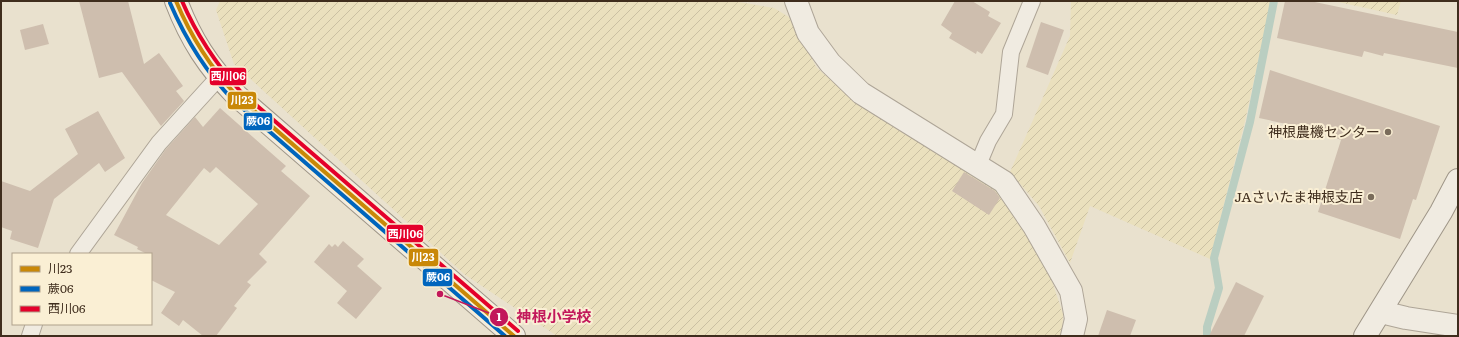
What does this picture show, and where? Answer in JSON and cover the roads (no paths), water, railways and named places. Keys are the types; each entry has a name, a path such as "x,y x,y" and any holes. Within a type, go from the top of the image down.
{"street":[{"path":"176,1 185,25 202,53 219,77 237,96 514,336"},
{"path":"796,1 808,33 830,63 861,93 1004,182 1034,226 1071,291 1076,319 1072,336"},
{"path":"1365,336 1441,212 1458,180"},
{"path":"1381,312 1406,318 1458,326"}],"lane":[{"path":"978,165 988,141 1004,114 1010,52 1032,1"},
{"path":"79,253 159,143 219,77"},
{"path":"30,336 34,325"}],"waterway":[{"path":"1207,336 1207,327 1219,288 1214,258 1250,122 1274,1"}],"place":[{"name":"神根農機センター","path":"1388,132"},
{"name":"JAさいたま神根支店","path":"1371,197"},
{"name":"神根小学校","path":"440,294"}]}
